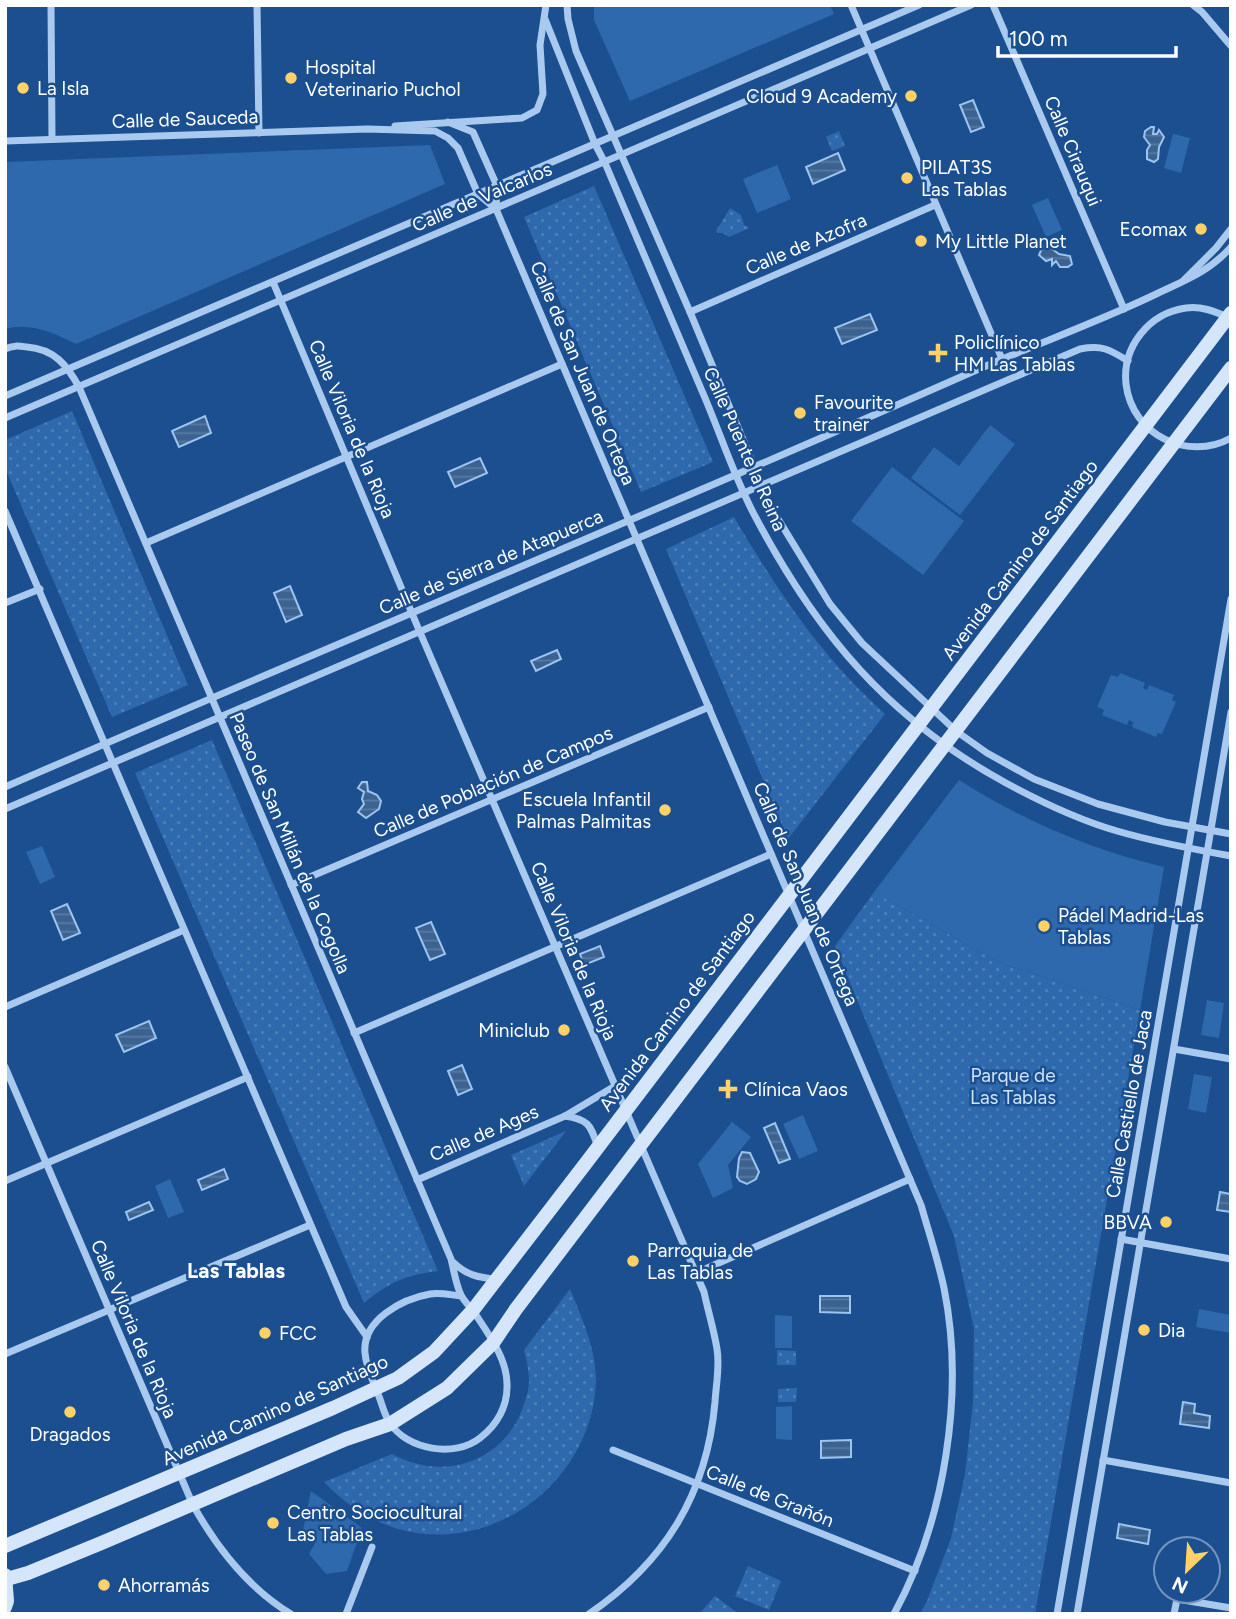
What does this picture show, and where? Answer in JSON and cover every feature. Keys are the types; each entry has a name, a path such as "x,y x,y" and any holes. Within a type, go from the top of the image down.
{"street":[{"path":"51,5 51,139"},
{"path":"257,5 259,133"},
{"path":"545,19 546,5"},
{"name":"Calle Puente la Reina","path":"567,5 576,51 690,312 772,509 830,604 862,643 931,709 987,753 1023,773 1098,804 1231,834"},
{"path":"851,5 1002,359"},
{"name":"Calle de Valcarlos","path":"5,396 919,5"},
{"name":"Calle de Valcarlos","path":"5,418 971,5"},
{"name":"Calle Cirauqui","path":"993,5 1124,309"},
{"path":"1193,5 1231,46"},
{"name":"Calle de Sauceda","path":"5,141 366,129 522,118 537,110 542,94 540,44 545,19"},
{"name":"Calle Puente la Reina","path":"545,19 595,144 754,515 792,583 820,624 887,700 918,726 944,747 1027,795 1114,830 1188,849 1231,856"},
{"path":"448,122 473,132 497,186"},
{"name":"Calle de Sauceda","path":"366,129 435,131 448,138 458,148 478,194"},
{"name":"Calle de San Juan de Ortega","path":"497,186 496,209 921,1205 944,1288 951,1369 950,1423 943,1472 924,1547 894,1614"},
{"name":"Calle de San Juan de Ortega","path":"478,194 496,209"},
{"name":"Calle de Azofra","path":"690,312 935,205"},
{"name":"Calle de Sierra de Atapuerca","path":"1182,282 1231,229"},
{"name":"Calle de Sierra de Atapuerca","path":"5,787 1124,309 1198,276 1231,247"},
{"name":"Calle Viloria de la Rioja","path":"273,282 419,630 704,1292 717,1351 712,1433 690,1504 660,1550 634,1578 589,1614"},
{"path":"1230,317 1209,309 1187,308 1167,313 1149,324 1135,341 1128,361 1126,384 1133,407 1146,426 1159,437 1174,444 1201,447 1230,440"},
{"name":"Avenida Camino de Santiago","path":"5,1546 178,1475 376,1388 398,1378 434,1352 473,1310 1230,317"},
{"name":"Paseo de San Millán de la Cogolla","path":"5,349 11,346 38,348 58,357 69,369 79,387 451,1259 461,1296"},
{"name":"Calle de Sierra de Atapuerca","path":"5,809 1080,349 1097,346 1128,361"},
{"path":"146,543 562,364"},
{"path":"5,1607 6,1577 28,1573 346,1439 390,1424 447,1388 493,1343 516,1309 1231,369"},
{"path":"5,511 346,1307 368,1337"},
{"path":"5,603 40,589"},
{"name":"Calle Castiello de Jaca","path":"1057,1614 1231,599"},
{"name":"Calle de Población de Campos","path":"290,885 709,708"},
{"name":"Calle Castiello de Jaca","path":"1077,1614 1231,712"},
{"path":"354,1032 771,854"},
{"path":"5,1007 184,930"},
{"path":"1174,1049 1231,1059"},
{"name":"Calle Viloria de la Rioja","path":"5,1067 193,1505 228,1559 254,1587 291,1614"},
{"path":"5,1181 248,1077"},
{"name":"Calle de Ages","path":"417,1180 565,1116 615,1086"},
{"name":"Calle de Ages","path":"565,1116 581,1119 591,1126 598,1147"},
{"path":"696,1273 910,1179"},
{"path":"5,1354 310,1225"},
{"path":"1121,1239 1231,1259"},
{"path":"451,1259 461,1271 480,1278 496,1279"},
{"path":"432,1293 461,1296 493,1343 503,1363 507,1383 505,1405 495,1426 477,1441 455,1449 431,1449 410,1441 390,1424 365,1352 368,1337 382,1314 406,1301 432,1293"},
{"name":"Calle de Grañón","path":"614,1450 915,1571"},
{"path":"1103,1461 1231,1483"},
{"path":"346,1614 372,1548"},
{"path":"1174,1614 1177,1598 1231,1608"}],"green space":[{"path":"594,5 830,5 834,14 630,101 594,20"},
{"path":"839,131 845,146 832,151 826,137"},
{"path":"1173,134 1190,138 1181,173 1164,168"},
{"path":"430,145 445,184 76,344 33,328 5,329 5,162"},
{"path":"777,165 791,199 757,213 743,179"},
{"path":"594,186 713,462 641,492 524,217"},
{"path":"1048,198 1062,230 1046,237 1032,205"},
{"path":"730,208 741,215 744,225 749,228 729,237 716,231"},
{"path":"72,411 188,685 112,717 5,468 5,440"},
{"path":"990,425 1015,444 960,515 911,478 934,447 959,466"},
{"path":"892,467 964,521 923,575 851,521"},
{"path":"734,517 802,622 840,669 885,714 788,839 666,549"},
{"path":"1120,673 1145,683 1143,688 1147,690 1149,685 1174,695 1172,700 1176,702 1162,734 1158,733 1156,737 1132,727 1133,722 1129,720 1127,725 1102,715 1104,710 1097,707 1111,675 1118,677"},
{"path":"212,740 438,1271 398,1281 364,1303 135,773"},
{"name":"Pádel Madrid-Las Tablas","path":"959,780 1032,821 1084,843 1164,867 1140,1010 996,961 874,892"},
{"path":"42,846 55,877 40,884 26,852"},
{"name":"Parque de Las Tablas","path":"874,892 996,961 1140,1010 1035,1614 920,1614 951,1538 965,1474 973,1403 974,1329 954,1236 835,946"},
{"path":"1207,1000 1224,1003 1219,1038 1201,1035"},
{"path":"1194,1074 1212,1077 1206,1113 1188,1109"},
{"path":"803,1115 818,1151 799,1159 783,1124"},
{"path":"732,1122 751,1137 728,1165 733,1188 713,1198 698,1164"},
{"path":"566,1131 524,1186 511,1155"},
{"path":"170,1179 184,1212 168,1218 155,1186"},
{"path":"570,1289 594,1357 596,1381 590,1417 577,1450 557,1479 531,1503 500,1521 467,1532 431,1534 395,1528 375,1520 348,1503 324,1482 392,1454 410,1462 445,1467 479,1458 494,1448 518,1419 526,1397 529,1379 524,1350"},
{"path":"1199,1309 1231,1315 1231,1333 1196,1327"},
{"path":"775,1315 792,1316 792,1348 775,1348"},
{"path":"777,1350 796,1351 796,1365 777,1365"},
{"path":"797,1388 796,1402 778,1402 778,1389"},
{"path":"792,1406 792,1440 776,1439 776,1407"},
{"path":"311,1491 362,1528 347,1571 326,1574 309,1554 317,1540 303,1530"},
{"path":"748,1566 781,1581 769,1610 735,1596"},
{"path":"715,1596 739,1614 699,1614"}],"shaded area":[{"path":"973,100 984,127 971,132 960,105"},
{"path":"1154,127 1153,134 1157,134 1159,130 1164,137 1159,147 1158,159 1154,162 1147,159 1150,145 1144,137 1145,131"},
{"path":"838,153 845,170 813,184 806,167"},
{"path":"1043,246 1070,256 1072,264 1060,267 1056,261 1052,265 1052,259 1046,261 1039,255"},
{"path":"870,314 877,330 842,344 835,328"},
{"path":"205,416 211,433 179,447 172,431"},
{"path":"480,458 487,473 455,487 448,472"},
{"path":"290,586 302,615 286,622 274,593"},
{"path":"557,650 561,659 536,671 531,661"},
{"path":"362,782 367,782 368,791 377,795 381,801 379,809 366,818 358,812 364,804 364,792 358,788"},
{"path":"67,904 80,933 63,940 51,911"},
{"path":"431,922 445,954 430,960 416,928"},
{"path":"600,946 604,957 584,965 580,954"},
{"path":"149,1021 156,1038 124,1052 116,1035"},
{"path":"462,1065 472,1089 458,1095 448,1071"},
{"path":"775,1123 790,1159 779,1163 764,1128"},
{"path":"742,1152 750,1153 759,1172 756,1179 747,1184 737,1177"},
{"path":"224,1169 228,1179 202,1190 198,1180"},
{"path":"1220,1192 1231,1194 1231,1212 1217,1210"},
{"path":"149,1202 153,1210 129,1220 126,1212"},
{"path":"820,1296 850,1296 850,1313 820,1312"},
{"path":"1183,1402 1195,1404 1194,1413 1210,1416 1209,1428 1180,1424"},
{"path":"851,1440 851,1457 821,1458 821,1441"},
{"path":"1119,1524 1150,1530 1148,1544 1117,1538"}],"place":[{"name":"Hospital Veterinario Puchol","path":"291,78"},
{"name":"La Isla","path":"23,88"},
{"name":"Cloud 9 Academy","path":"911,96"},
{"name":"PILAT3S Las Tablas","path":"907,178"},
{"name":"Ecomax","path":"1201,229"},
{"name":"My Little Planet","path":"921,241"},
{"name":"Policlínico HM Las Tablas","path":"938,353"},
{"name":"Favourite trainer","path":"800,413"},
{"name":"Escuela Infantil Palmas Palmitas","path":"665,810"},
{"name":"Pádel Madrid-Las Tablas","path":"1044,926"},
{"name":"Miniclub","path":"564,1030"},
{"name":"Clínica Vaos","path":"728,1089"},
{"name":"BBVA","path":"1166,1222"},
{"name":"Parroquia de Las Tablas","path":"633,1261"},
{"name":"Dia","path":"1144,1330"},
{"name":"FCC","path":"265,1333"},
{"name":"Dragados","path":"70,1412"},
{"name":"Centro Sociocultural Las Tablas","path":"273,1523"},
{"name":"Ahorramás","path":"104,1585"}],"district":[{"name":"Las Tablas","path":"236,1270"}]}
